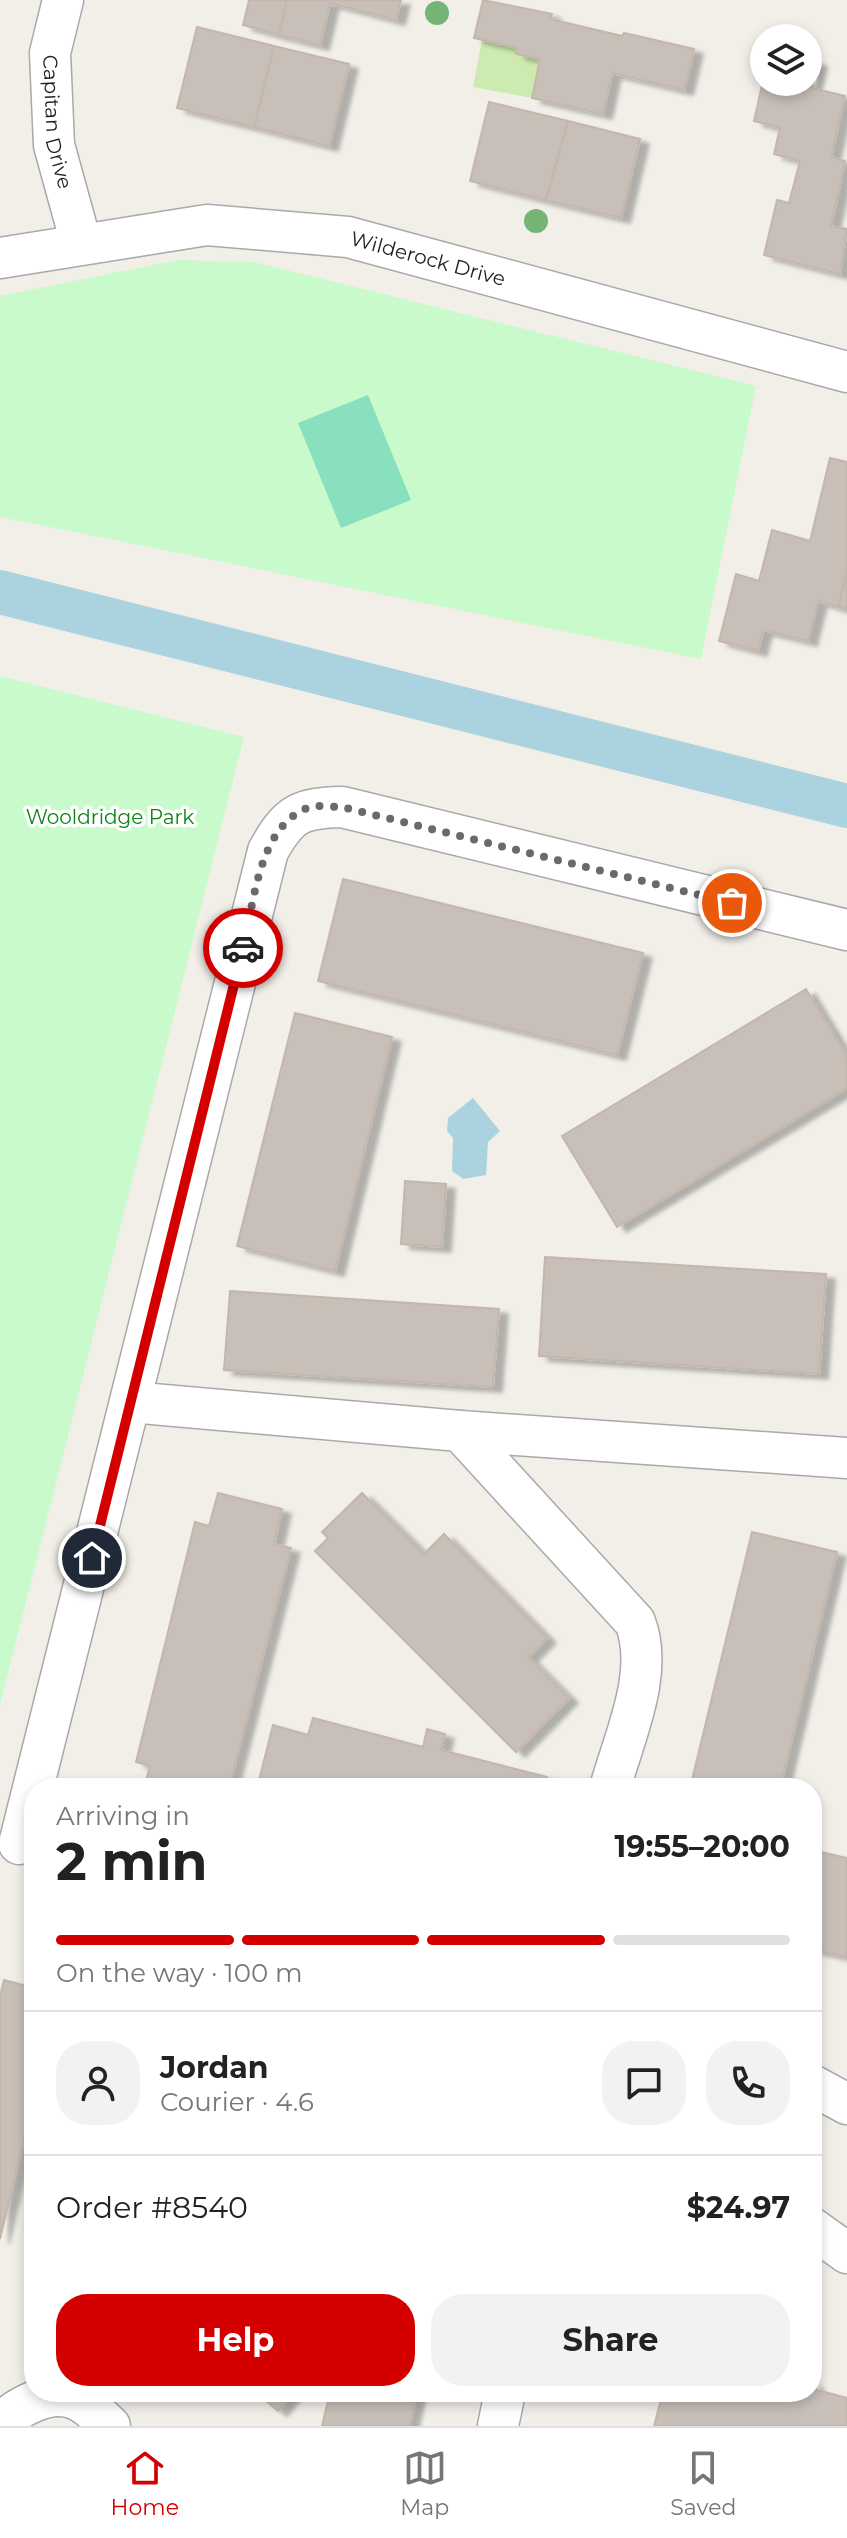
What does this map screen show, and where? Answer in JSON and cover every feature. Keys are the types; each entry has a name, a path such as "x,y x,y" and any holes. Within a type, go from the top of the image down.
{"street":[{"name":"Capitan Drive","path":"63,0 50,53 54,145 81,243"},
{"name":"Wilderock Drive","path":"0,258 207,225 348,237 847,372"},
{"path":"35,1778 268,851 282,825 307,808 342,807 847,930"},
{"path":"130,1402 460,1431 847,1458"},
{"path":"460,1431 635,1622 643,1643 643,1664 613,1778"},
{"path":"18,1844 24,1820"},
{"path":"822,2235 847,2253"},
{"path":"0,2425 32,2402"},
{"path":"78,2402 110,2426"},
{"path":"498,2426 503,2402"}],"green space":[{"path":"482,40 517,48 516,54 540,59 532,98 473,87"},
{"path":"177,260 254,262 756,386 701,659 0,517 0,296"},
{"path":"368,395 411,500 341,528 298,423"},
{"name":"Wooldridge Park","path":"0,676 244,737 0,1705"}],"water":[{"path":"473,1098 500,1131 488,1142 486,1175 463,1179 452,1171 453,1138 447,1131 448,1118"}],"building":[{"path":"249,0 287,0 279,35 243,25"},
{"path":"287,0 401,0 396,20 330,3 320,45 279,35"},
{"path":"483,0 552,14 550,19 622,36 624,33 694,49 684,90 612,73 603,114 532,98 540,59 516,54 517,48 474,38"},
{"path":"197,27 274,46 254,127 177,108"},
{"path":"274,46 349,64 329,146 254,127"},
{"path":"822,90 845,96 831,157 845,161 831,226 847,229 840,274 764,255 777,200 789,203 800,161 774,154 780,128 754,121 760,96 822,96"},
{"path":"489,102 568,121 546,200 470,181"},
{"path":"568,121 640,139 621,218 546,200"},
{"path":"830,458 847,462 847,571 838,607 818,601 808,641 763,630 758,651 719,641 736,574 759,581 772,530 810,541"},
{"path":"847,571 847,609 838,607"},
{"path":"343,879 643,953 617,1055 318,981"},
{"path":"806,989 847,1057 847,1088 617,1227 562,1136"},
{"path":"295,1013 392,1037 335,1271 237,1246"},
{"path":"405,1181 446,1184 442,1247 401,1244"},
{"path":"545,1257 826,1274 819,1374 539,1356"},
{"path":"230,1291 499,1309 493,1387 224,1370"},
{"path":"218,1493 282,1509 274,1544 291,1548 231,1778 147,1778 150,1766 136,1762 195,1522 209,1526"},
{"path":"362,1493 424,1554 444,1534 547,1638 528,1657 569,1698 516,1752 315,1551 328,1538 322,1532"},
{"path":"752,1532 837,1552 782,1778 692,1778"},
{"path":"313,1718 423,1747 427,1729 445,1734 441,1750 547,1777 260,1778 273,1725 308,1735"},
{"path":"822,1852 847,1858 847,1957 822,1951"},
{"path":"4,1980 24,1985 24,2139 0,2239 0,1996"},
{"path":"822,2391 847,2398 847,2426 654,2426 660,2402 822,2402"},
{"path":"268,2402 286,2402 278,2411"},
{"path":"328,2402 415,2402 409,2426 322,2426"}],"waterway":[{"path":"0,592 847,806"}],"way so far":[{"path":"243,948 268,851 282,825 307,808 342,807 732,903"}],"route":[{"path":"92,1558 243,948"}]}
